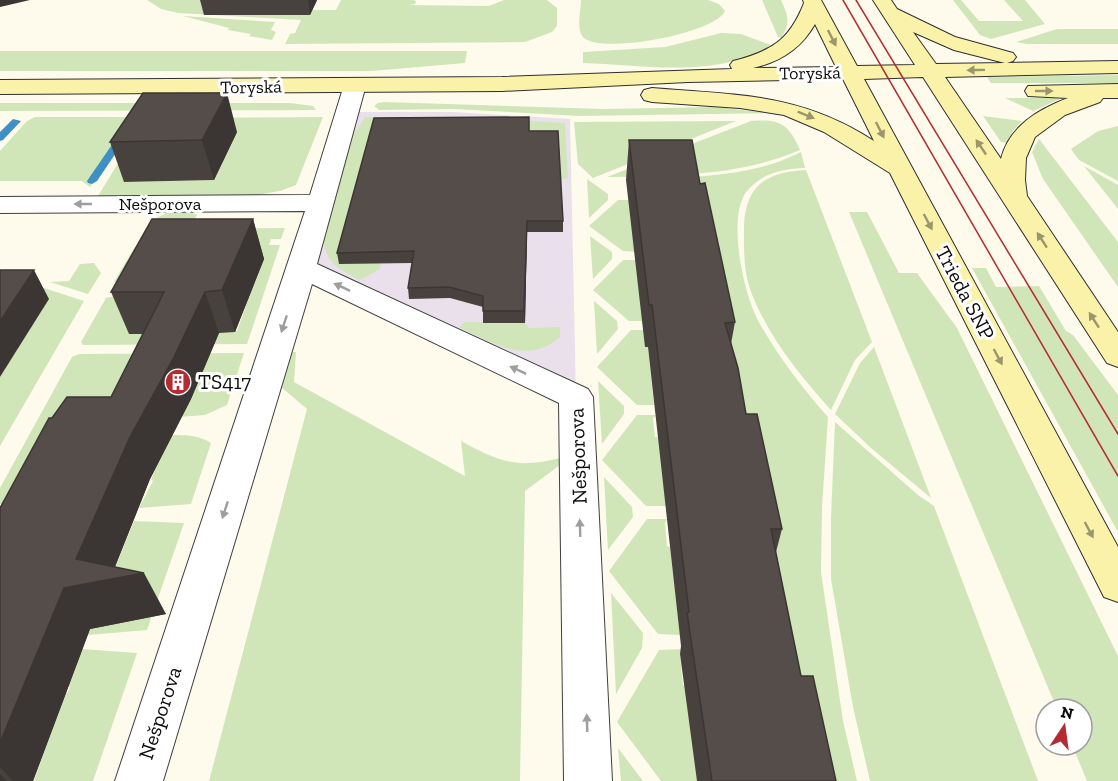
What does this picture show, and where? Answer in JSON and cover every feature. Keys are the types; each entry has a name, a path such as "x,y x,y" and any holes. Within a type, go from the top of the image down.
{"street":[{"path":"688,76 757,62 779,52 797,39 808,21 813,2"},
{"name":"Trieda SNP","path":"813,2 1118,585"},
{"path":"885,5 936,37 978,52 1007,58 1118,66"},
{"path":"885,5 1014,196 1118,356"},
{"name":"Toryská","path":"502,84 591,90 936,81 1118,66"},
{"name":"Toryská","path":"0,87 502,84 688,76 854,82"},
{"name":"Toryská","path":"936,81 975,91"},
{"name":"Nešporova","path":"139,781 302,268 356,86"},
{"path":"591,90 752,104 791,110 837,129 900,170"},
{"path":"1019,91 1118,91"},
{"path":"1014,196 1012,165 1015,152 1026,133 1040,120 1065,107 1118,91"},
{"name":"Nešporova","path":"0,205 321,203"},
{"name":"Nešporova","path":"302,268 576,397 588,781"}],"shaded area":[{"path":"348,112 454,112 570,119 576,397 302,268"}],"green space":[{"path":"147,0 278,0 270,15 310,15 312,10 336,10 341,0 413,0 416,1 415,4 409,5 489,6 504,0 547,0 557,8 557,26 552,32 525,42 285,44 290,34 295,33 301,20 178,13 161,9"},
{"path":"581,0 708,0 719,4 725,11 717,19 680,34 632,43 611,44 593,42 583,37 579,24"},
{"path":"762,0 781,0 787,19 781,38 778,37"},
{"path":"953,0 961,0 979,21 1023,21 1004,0 1025,0 1045,24 991,39 980,35"},
{"path":"183,16 275,22 271,30 276,32 272,40 249,36 251,34 228,30 229,28"},
{"path":"1057,29 1118,29 1118,44 1016,42"},
{"path":"721,33 741,34 771,45 750,56 704,66 679,68 583,63 583,52 665,47"},
{"path":"0,51 467,51 465,63 372,71 0,71"},
{"path":"1118,75 1118,83 991,83 987,77"},
{"path":"1005,98 1054,98 1060,99 1033,111"},
{"path":"384,102 603,109 715,107 772,113 580,116 454,109 379,110 374,106"},
{"path":"0,103 290,103 313,106 316,110 0,111"},
{"path":"983,116 1022,121 1012,132 1008,143 1001,142"},
{"path":"35,117 131,117 135,120 90,187 82,181 0,181 0,151 27,121"},
{"path":"323,117 296,185 280,191 257,195 98,196 117,165 120,164 125,182 214,180 222,164 223,148 229,148 236,132 152,118"},
{"path":"365,117 469,117 565,123 568,178 561,179 560,142 529,142 529,128 377,264 381,264 380,269 360,280 334,264 326,253 324,237 352,137"},
{"path":"736,121 593,178 578,164 574,122"},
{"path":"751,121 769,121 782,125 787,128 800,150 777,159 730,170 681,175 607,177"},
{"path":"1118,126 1118,181 1079,160 1071,149 1098,131"},
{"path":"1039,139 1118,242 1118,287 1043,179 1032,152"},
{"path":"801,152 805,168 774,173 760,180 747,191 741,203 738,237 743,277 760,324 791,372 828,417 822,507 821,572 843,721 857,781 811,781 637,180 742,171 782,161"},
{"path":"1084,166 1118,185 1118,209"},
{"path":"806,170 872,342 855,360 831,410 807,383 765,322 750,289 745,265 744,225 749,199 754,190 770,177"},
{"path":"587,179 608,194 608,200 589,218"},
{"path":"618,200 633,200 638,252 623,251 589,226"},
{"path":"171,211 197,214 191,229 285,228 281,239 271,239 269,245 280,245 247,344 83,345 81,342 106,298 115,296 129,334 237,331 246,306 239,306 255,283 263,261 147,282 114,282 134,248 144,240 156,218"},
{"path":"849,212 867,212 899,273 917,273 957,328 1118,656 1118,781 1087,781 1077,757 1094,757 1094,697 1052,697"},
{"path":"590,236 612,252 612,259 593,279"},
{"path":"623,260 639,260 646,321 629,321 593,290"},
{"path":"94,263 101,273 88,294 50,282 69,281 80,264"},
{"path":"972,268 986,268 996,287 1039,286 1066,331 1073,335 1118,395 1118,532"},
{"path":"0,288 44,288 84,301 0,446 0,377 48,300"},
{"path":"594,301 617,321 618,329 597,354"},
{"path":"465,322 525,323 529,328 560,327 560,337 548,346 535,350 510,349 459,327"},
{"path":"631,330 647,330 646,347 648,347 654,405 637,405 597,367"},
{"path":"874,347 931,498 871,448 835,414 860,363"},
{"path":"292,352 296,352 294,382 465,476 461,441 509,462 531,463 560,458 560,465 525,491 520,781 209,781 307,409 281,387"},
{"path":"244,353 227,405 205,415 179,417 187,399 191,399 205,365 34,509 0,504 0,488 72,357 79,354"},
{"path":"598,381 624,406 624,414 602,444"},
{"path":"637,415 656,415 653,418 655,437 659,437 666,506 646,506 602,460"},
{"path":"835,422 918,495 934,506 1038,781 870,781 853,707 831,579"},
{"path":"171,435 197,437 211,443 191,504 139,508 153,481 151,480 165,442"},
{"path":"604,477 632,507 633,517 608,550"},
{"path":"647,519 667,519 665,523 667,546 670,547 680,635 658,634 609,571"},
{"path":"134,521 184,523 147,630 88,635"},
{"path":"611,593 643,633 642,648 616,694"},
{"path":"82,649 137,653 93,781 34,781 64,694 70,687 66,686"},
{"path":"683,649 680,655 683,685 687,685 699,781 661,781 617,722 659,650"},
{"path":"618,748 643,781 621,781"}],"building":[{"path":"143,93 227,93 202,140 110,142"},
{"path":"529,117 529,131 558,131 563,221 527,221 524,311 483,311 483,296 449,287 408,288 414,251 337,253 374,118"},
{"path":"629,140 692,140 700,184 705,183 735,322 725,323 738,368 746,414 757,414 782,529 771,529 801,676 813,676 836,781 712,781 687,613 689,612 652,305 649,305"},
{"path":"152,219 253,219 222,290 205,292 174,357 130,437 76,559 144,573 64,588 0,743 0,508 49,418 52,418 67,397 111,397 164,292 111,292"},
{"path":"0,270 34,270 0,321"}],"waterway":[{"path":"0,138 16,121"},
{"path":"92,181 123,135"}],"tram line":[{"path":"843,0 1118,476"},
{"path":"856,0 1118,434"}],"place":[{"name":"TS417","path":"178,382"}]}
